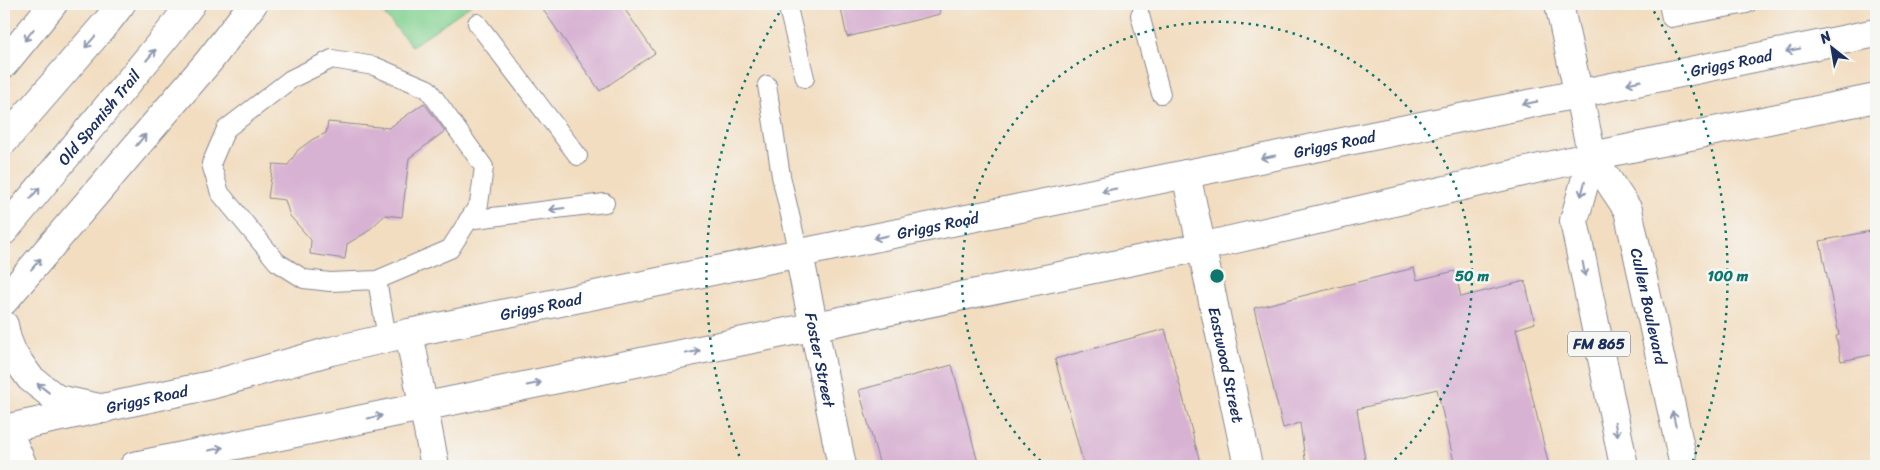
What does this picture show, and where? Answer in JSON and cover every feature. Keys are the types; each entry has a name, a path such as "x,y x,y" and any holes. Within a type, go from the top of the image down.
{"main road":[{"path":"4,64 54,4"},
{"path":"4,141 121,4"},
{"name":"Old Spanish Trail","path":"4,231 191,4"},
{"path":"4,301 203,68 253,4"},
{"name":"Cullen Boulevard","path":"1559,4 1592,156 1628,210 1684,466"},
{"name":"Griggs Road","path":"5,429 212,385 331,351 398,336 1876,33"},
{"path":"134,466 814,328 1201,247 1592,156 1876,98"},
{"name":"Cullen Boulevard","path":"1592,156 1574,221 1624,466"},
{"name":"Eastwood Street","path":"1186,174 1248,466"},
{"name":"Foster Street","path":"798,254 842,466"},
{"path":"4,325 7,340 30,378 57,399 104,409"},
{"path":"398,336 424,407 435,466"},
{"path":"5,429 23,466"}],"lane":[{"path":"787,4 805,78"},
{"path":"1668,4 1671,18 1747,4"},
{"path":"1140,15 1161,94"},
{"path":"477,23 578,156"},
{"path":"332,59 374,66 428,89 484,167 479,204 450,249 377,280 330,282 304,280 276,262 220,193 210,164 226,130 292,79 332,59"},
{"path":"766,85 781,176 798,254"},
{"path":"468,220 605,203"},
{"path":"377,280 398,336"}],"green space":[{"path":"375,4 472,4 412,46"}],"building":[{"path":"539,4 621,4 655,53 600,91"},
{"path":"840,4 939,4 940,14 847,37"},
{"path":"424,103 445,131 409,158 402,217 385,215 367,232 347,244 345,259 310,254 311,240 290,216 285,200 268,198 273,164 288,165 298,150 313,139 326,133 328,122 389,128"},
{"path":"1876,230 1876,354 1841,361 1836,336 1839,335 1820,241"},
{"path":"1414,268 1417,280 1455,271 1461,297 1525,281 1535,323 1516,329 1549,466 1455,466 1437,389 1357,409 1366,466 1306,466 1300,423 1283,428 1254,308"},
{"path":"1165,329 1201,466 1084,466 1055,359"},
{"path":"952,365 979,466 880,466 859,390"}]}
